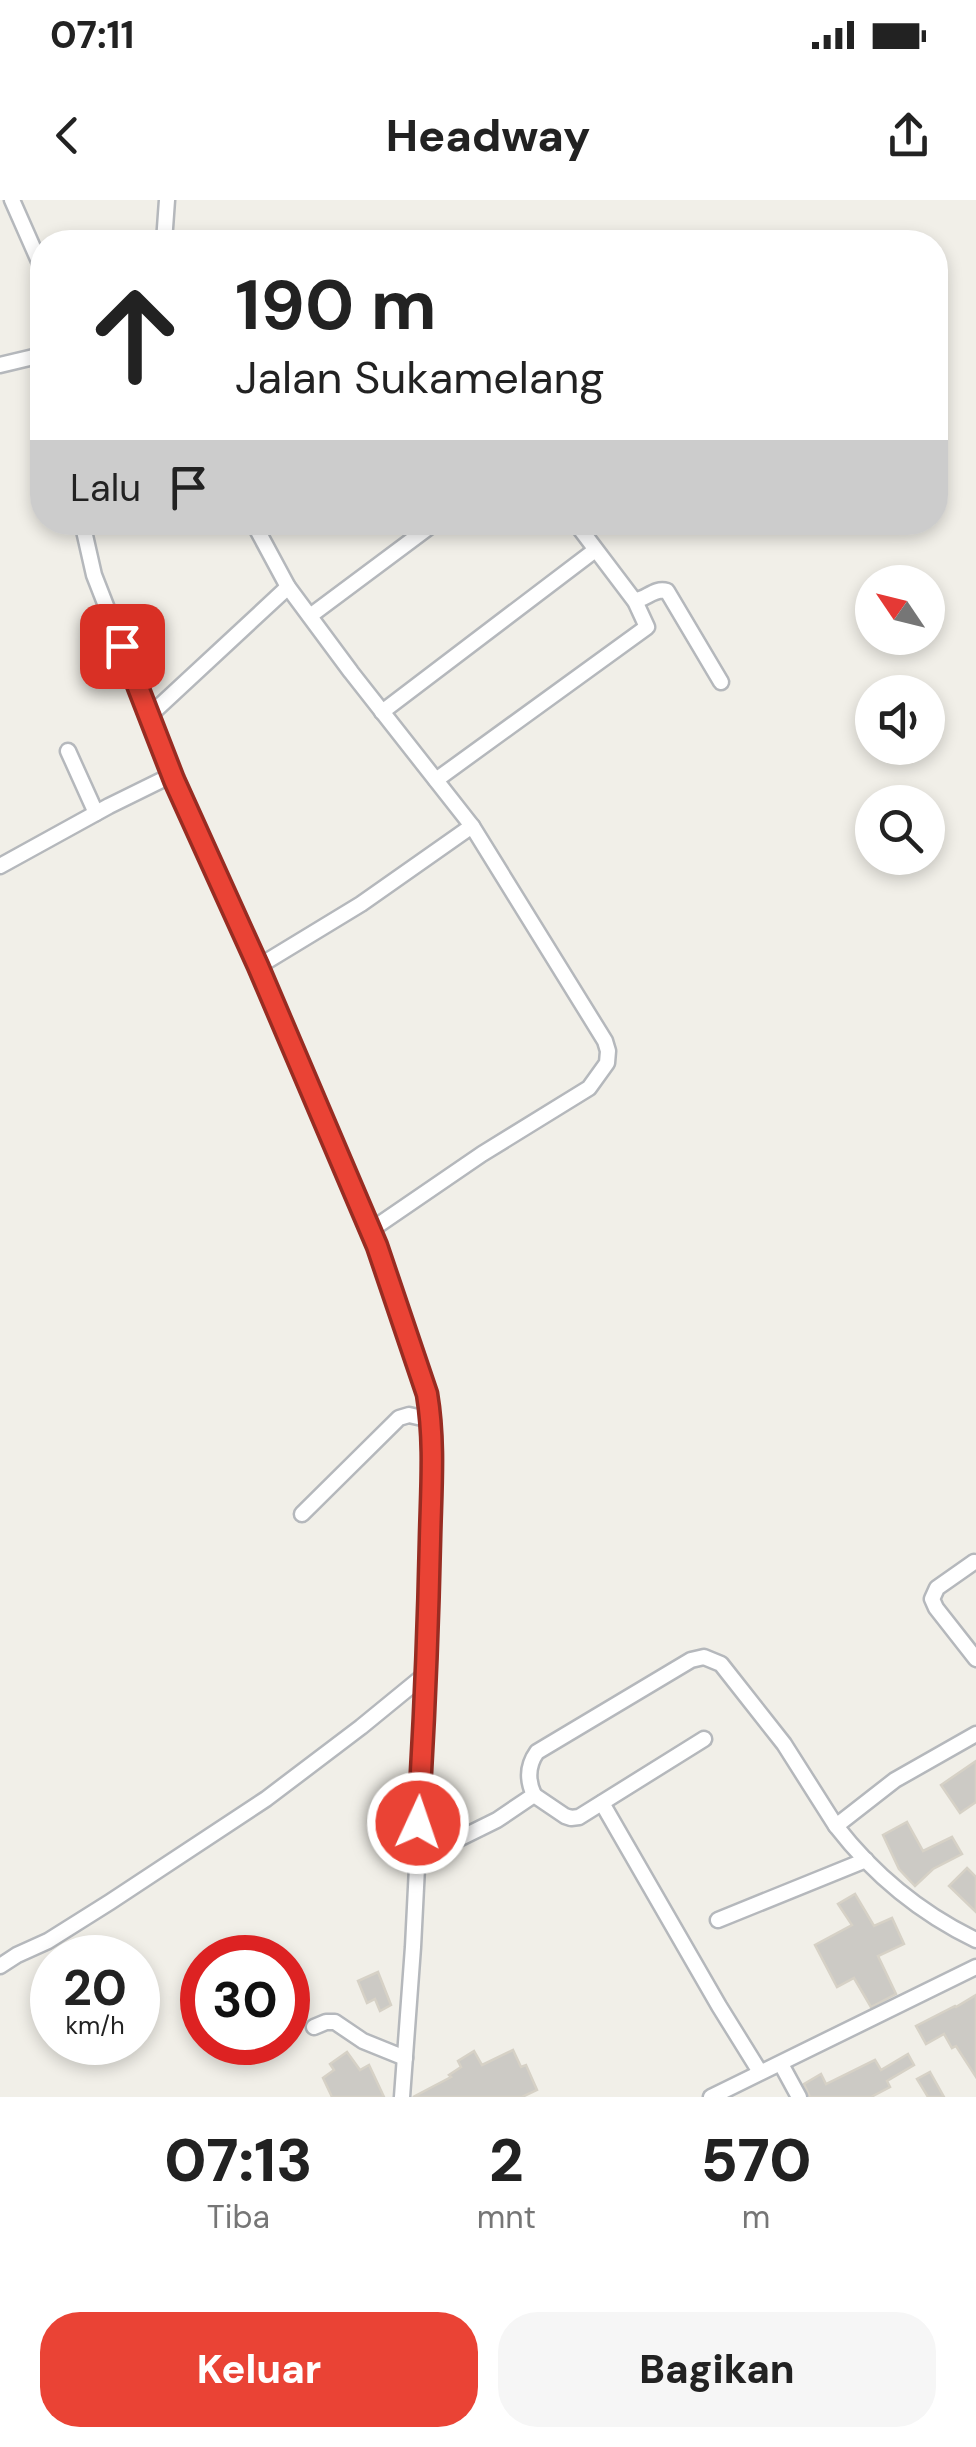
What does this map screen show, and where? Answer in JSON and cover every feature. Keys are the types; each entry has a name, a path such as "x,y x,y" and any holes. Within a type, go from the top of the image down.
{"street":[{"path":"12,200 30,241"},
{"path":"165,230 166,200"},
{"path":"0,366 30,359"},
{"path":"85,535 94,574 172,775 371,1230 427,1394 431,1416 427,1672 402,2097"},
{"path":"260,535 288,586 472,826 608,1051 607,1063 597,1079 579,1096 482,1154 371,1230"},
{"path":"310,616 419,535"},
{"path":"436,780 646,627 635,601 584,535"},
{"path":"382,712 594,550"},
{"path":"150,716 288,586"},
{"path":"635,601 659,590 667,591 721,682"},
{"path":"68,751 96,812"},
{"path":"0,866 172,775"},
{"path":"258,966 361,904 472,826"},
{"path":"302,1514 399,1418 431,1416"},
{"path":"974,1562 937,1588 932,1599 976,1659"},
{"path":"704,1738 580,1817 571,1818 534,1795 530,1786 529,1769 537,1752 691,1660 704,1657 721,1664 749,1696 836,1826 866,1860 926,1913 976,1940"},
{"path":"0,1966 95,1912 266,1799 427,1672"},
{"path":"836,1826 894,1780 976,1734"},
{"path":"416,1860 496,1820 534,1795"},
{"path":"602,1803 760,2072"},
{"path":"718,1920 866,1860"},
{"path":"718,2096 976,1967"},
{"path":"314,2027 335,2022 363,2041 405,2058"},
{"path":"781,2064 799,2097"}],"building":[{"path":"976,1761 976,1802 960,1813 941,1785"},
{"path":"907,1822 923,1851 952,1837 962,1854 933,1869 915,1886 899,1869 883,1835"},
{"path":"967,1868 976,1877 976,1912 949,1886"},
{"path":"855,1894 874,1926 892,1918 904,1944 878,1956 896,1994 871,2007 854,1978 837,1987 815,1945 852,1925 838,1904"},
{"path":"378,1972 391,2005 380,2011 375,1999 367,2003 358,1981"},
{"path":"976,1995 976,2077 944,2034 926,2044 916,2026"},
{"path":"513,2050 521,2067 526,2065 537,2090 522,2097 413,2097 451,2077 461,2067 458,2061 474,2051 482,2065"},
{"path":"347,2052 360,2070 369,2065 384,2097 332,2097 323,2078 334,2070 330,2064"},
{"path":"908,2054 914,2065 887,2081 890,2087 871,2097 810,2097 804,2084 821,2074 826,2084 875,2060 881,2070"},
{"path":"930,2072 944,2097 928,2097 917,2079"}],"route":[{"path":"122,646 174,780 377,1246 427,1394 432,1451 429,1596 418,1823"}]}
